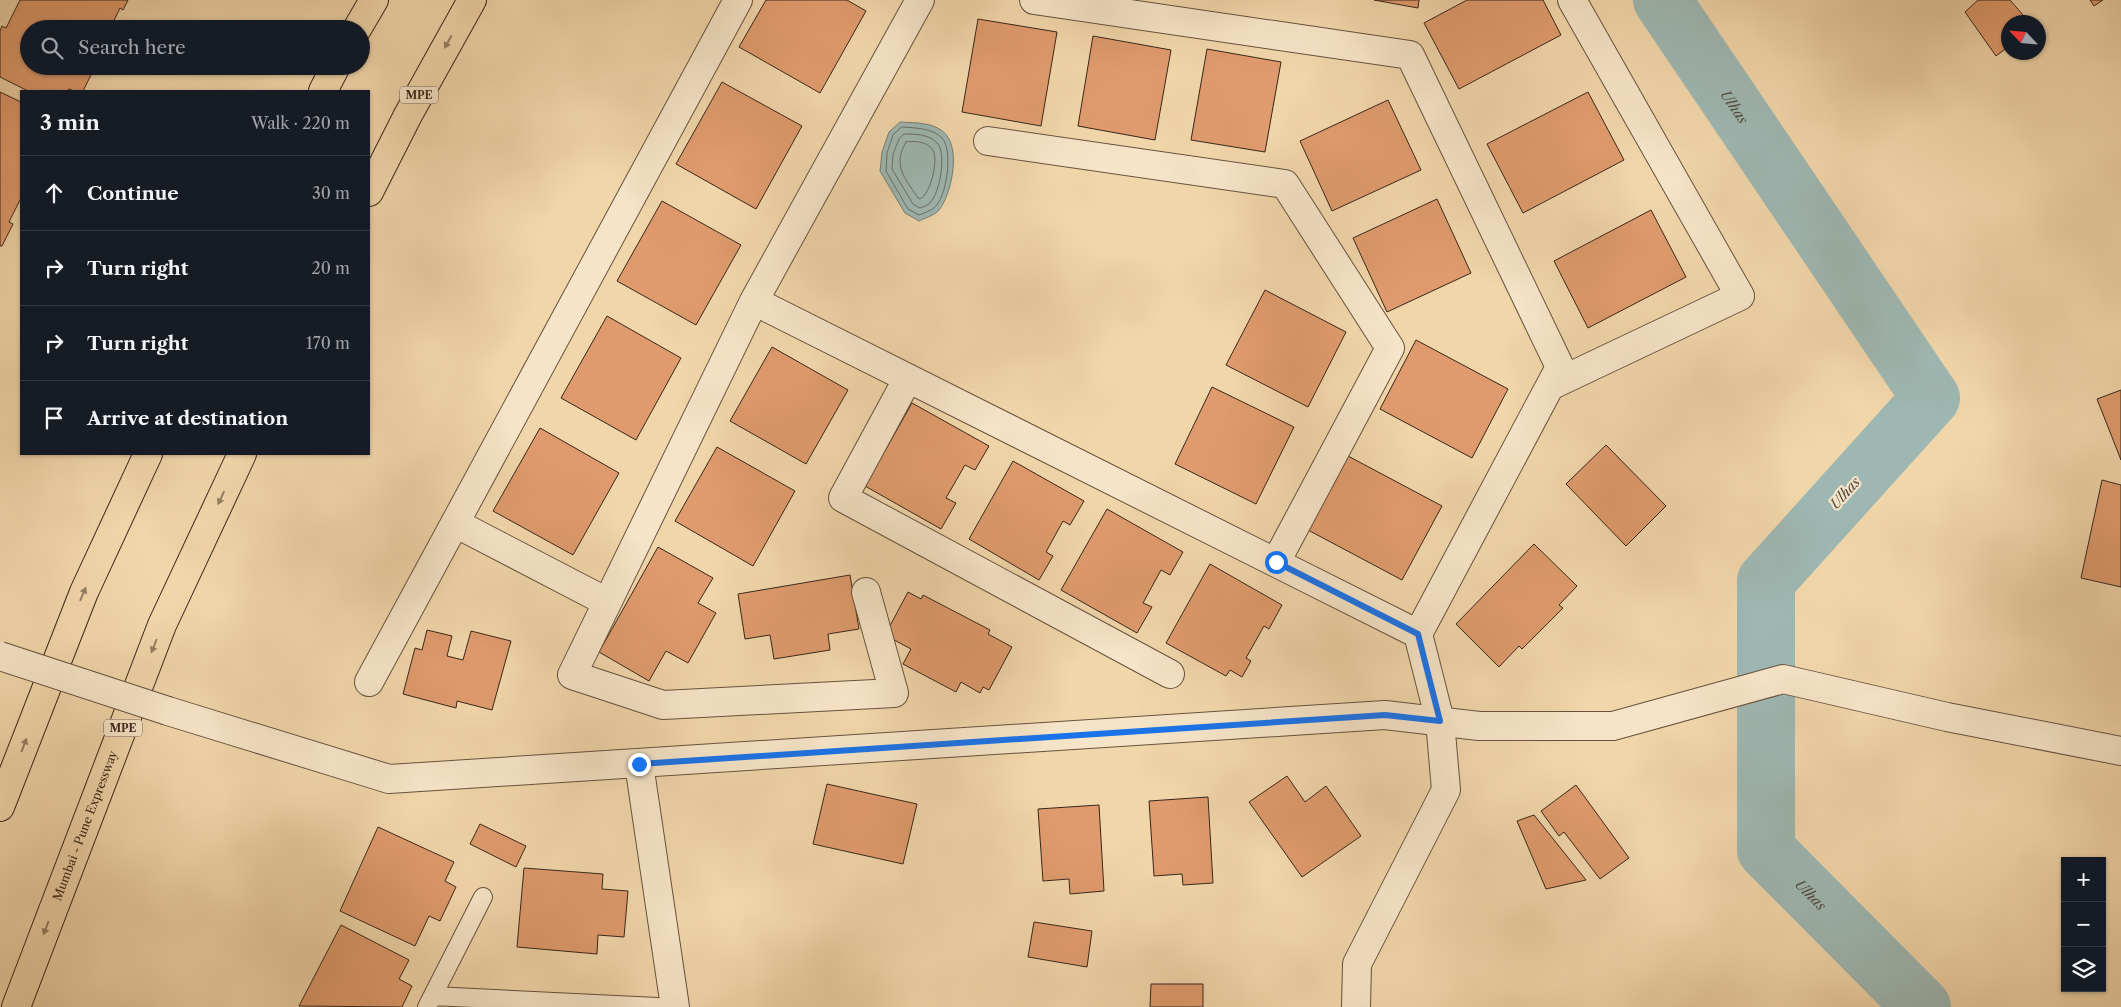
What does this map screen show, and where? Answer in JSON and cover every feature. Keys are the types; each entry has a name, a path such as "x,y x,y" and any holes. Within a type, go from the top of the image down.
{"highway":[{"path":"362,20 374,0"},
{"name":"MPE","path":"370,190 408,115 472,0"},
{"path":"324,90 331,75"},
{"path":"0,807 84,592 148,455"},
{"name":"Mumbai - Pune Expressway","path":"16,1007 162,625 242,455"}],"street":[{"path":"368,682 738,0"},
{"path":"866,592 894,693 663,705 572,675 754,301 920,0"},
{"path":"1034,0 1410,55 1560,367 1418,634 1440,721 1446,790 1357,964 1356,1007"},
{"path":"1550,386 1740,296 1572,0"},
{"path":"988,141 1285,184 1390,348 1276,562"},
{"path":"754,301 1418,634"},
{"path":"908,378 843,498 1170,674"},
{"path":"454,523 607,602"},
{"path":"0,656 168,712 389,780 1385,715 1479,726 1614,726 1783,679 1946,717 2121,751"},
{"path":"639,764 675,1007"}],"lane":[{"path":"483,897 430,1001 657,1007"}],"water":[{"path":"900,122 926,124 938,128 947,136 953,153 950,184 943,203 935,213 919,221 905,213 880,171 882,152 889,132"}],"building":[{"path":"20,0 128,0 123,10 120,8 114,20 20,20 20,75 91,75 84,90 26,90 0,77 0,31 2,26 6,28"},
{"path":"766,0 847,0 866,11 820,93 739,47"},
{"path":"1374,0 1419,0 1418,8"},
{"path":"1467,0 1543,0 1561,35 1459,89 1424,23"},
{"path":"1978,0 2010,0 2023,15 2001,15 2001,52 1996,56 1965,12"},
{"path":"2090,0 2103,0 2094,6"},
{"path":"978,19 1057,32 1041,126 962,112"},
{"path":"1093,36 1171,50 1155,140 1078,126"},
{"path":"1207,49 1281,62 1265,152 1191,140"},
{"path":"722,82 802,126 756,209 676,164"},
{"path":"0,92 20,102 20,200 9,222 13,224 2,246 0,246"},
{"path":"1588,92 1624,160 1523,213 1487,144"},
{"path":"1388,100 1421,170 1332,211 1300,141"},
{"path":"1437,199 1471,273 1387,312 1353,238"},
{"path":"662,201 741,245 696,325 617,281"},
{"path":"1651,210 1686,277 1588,328 1554,261"},
{"path":"1265,290 1346,332 1308,407 1226,365"},
{"path":"607,316 681,358 636,440 561,398"},
{"path":"1416,340 1508,389 1472,458 1380,409"},
{"path":"772,347 848,390 806,464 730,421"},
{"path":"1212,387 1294,427 1256,504 1175,464"},
{"path":"2121,390 2121,460 2097,399"},
{"path":"912,403 989,446 975,470 965,465 946,498 956,503 941,529 865,486"},
{"path":"540,428 619,473 573,555 493,511"},
{"path":"1606,445 1666,506 1626,546 1566,484"},
{"path":"717,447 795,491 753,566 675,521"},
{"path":"1348,456 1442,506 1402,580 1308,530"},
{"path":"1013,461 1084,501 1070,525 1063,521 1046,552 1053,556 1039,580 969,539"},
{"path":"2102,480 2121,485 2121,587 2081,578"},
{"path":"1107,509 1183,552 1170,575 1161,570 1143,603 1152,607 1137,633 1061,590"},
{"path":"1534,544 1577,586 1559,605 1563,608 1522,649 1519,646 1499,667 1456,624"},
{"path":"658,547 713,578 698,603 716,613 688,663 666,651 649,681 599,652"},
{"path":"1210,564 1282,605 1269,629 1264,626 1246,658 1251,661 1242,677 1230,670 1226,676 1166,643"},
{"path":"850,575 859,629 828,634 830,650 774,659 770,635 745,639 738,594"},
{"path":"908,592 921,599 923,595 990,630 988,634 1012,647 989,690 983,687 980,693 961,682 956,692 903,664 911,649 885,635"},
{"path":"427,630 452,636 447,656 463,660 471,631 511,641 492,710 457,701 456,708 403,694 415,648 422,650"},
{"path":"1287,776 1305,802 1326,786 1361,836 1302,877 1249,802"},
{"path":"827,784 917,804 903,864 813,844"},
{"path":"1576,785 1629,858 1600,879 1564,832 1559,836 1541,811"},
{"path":"1208,797 1213,883 1183,885 1182,874 1154,876 1149,801"},
{"path":"1099,805 1104,891 1070,894 1069,879 1043,881 1038,809"},
{"path":"1534,815 1586,880 1546,889 1517,821"},
{"path":"480,824 526,846 516,867 470,844"},
{"path":"378,827 454,862 445,881 456,887 440,921 429,916 415,946 340,911"},
{"path":"524,868 603,874 602,889 628,891 624,937 598,935 597,954 517,947"},
{"path":"1034,922 1092,931 1087,967 1028,957"},
{"path":"341,925 409,960 399,979 412,986 402,1007 299,1006"},
{"path":"1151,984 1203,984 1203,1007 1150,1007"}],"waterway":[{"name":"Ulhas","path":"1662,0 1931,398 1766,581 1766,850 1922,1007"}],"route":[{"path":"639,764 1385,715 1440,721 1418,634 1276,562"}]}
